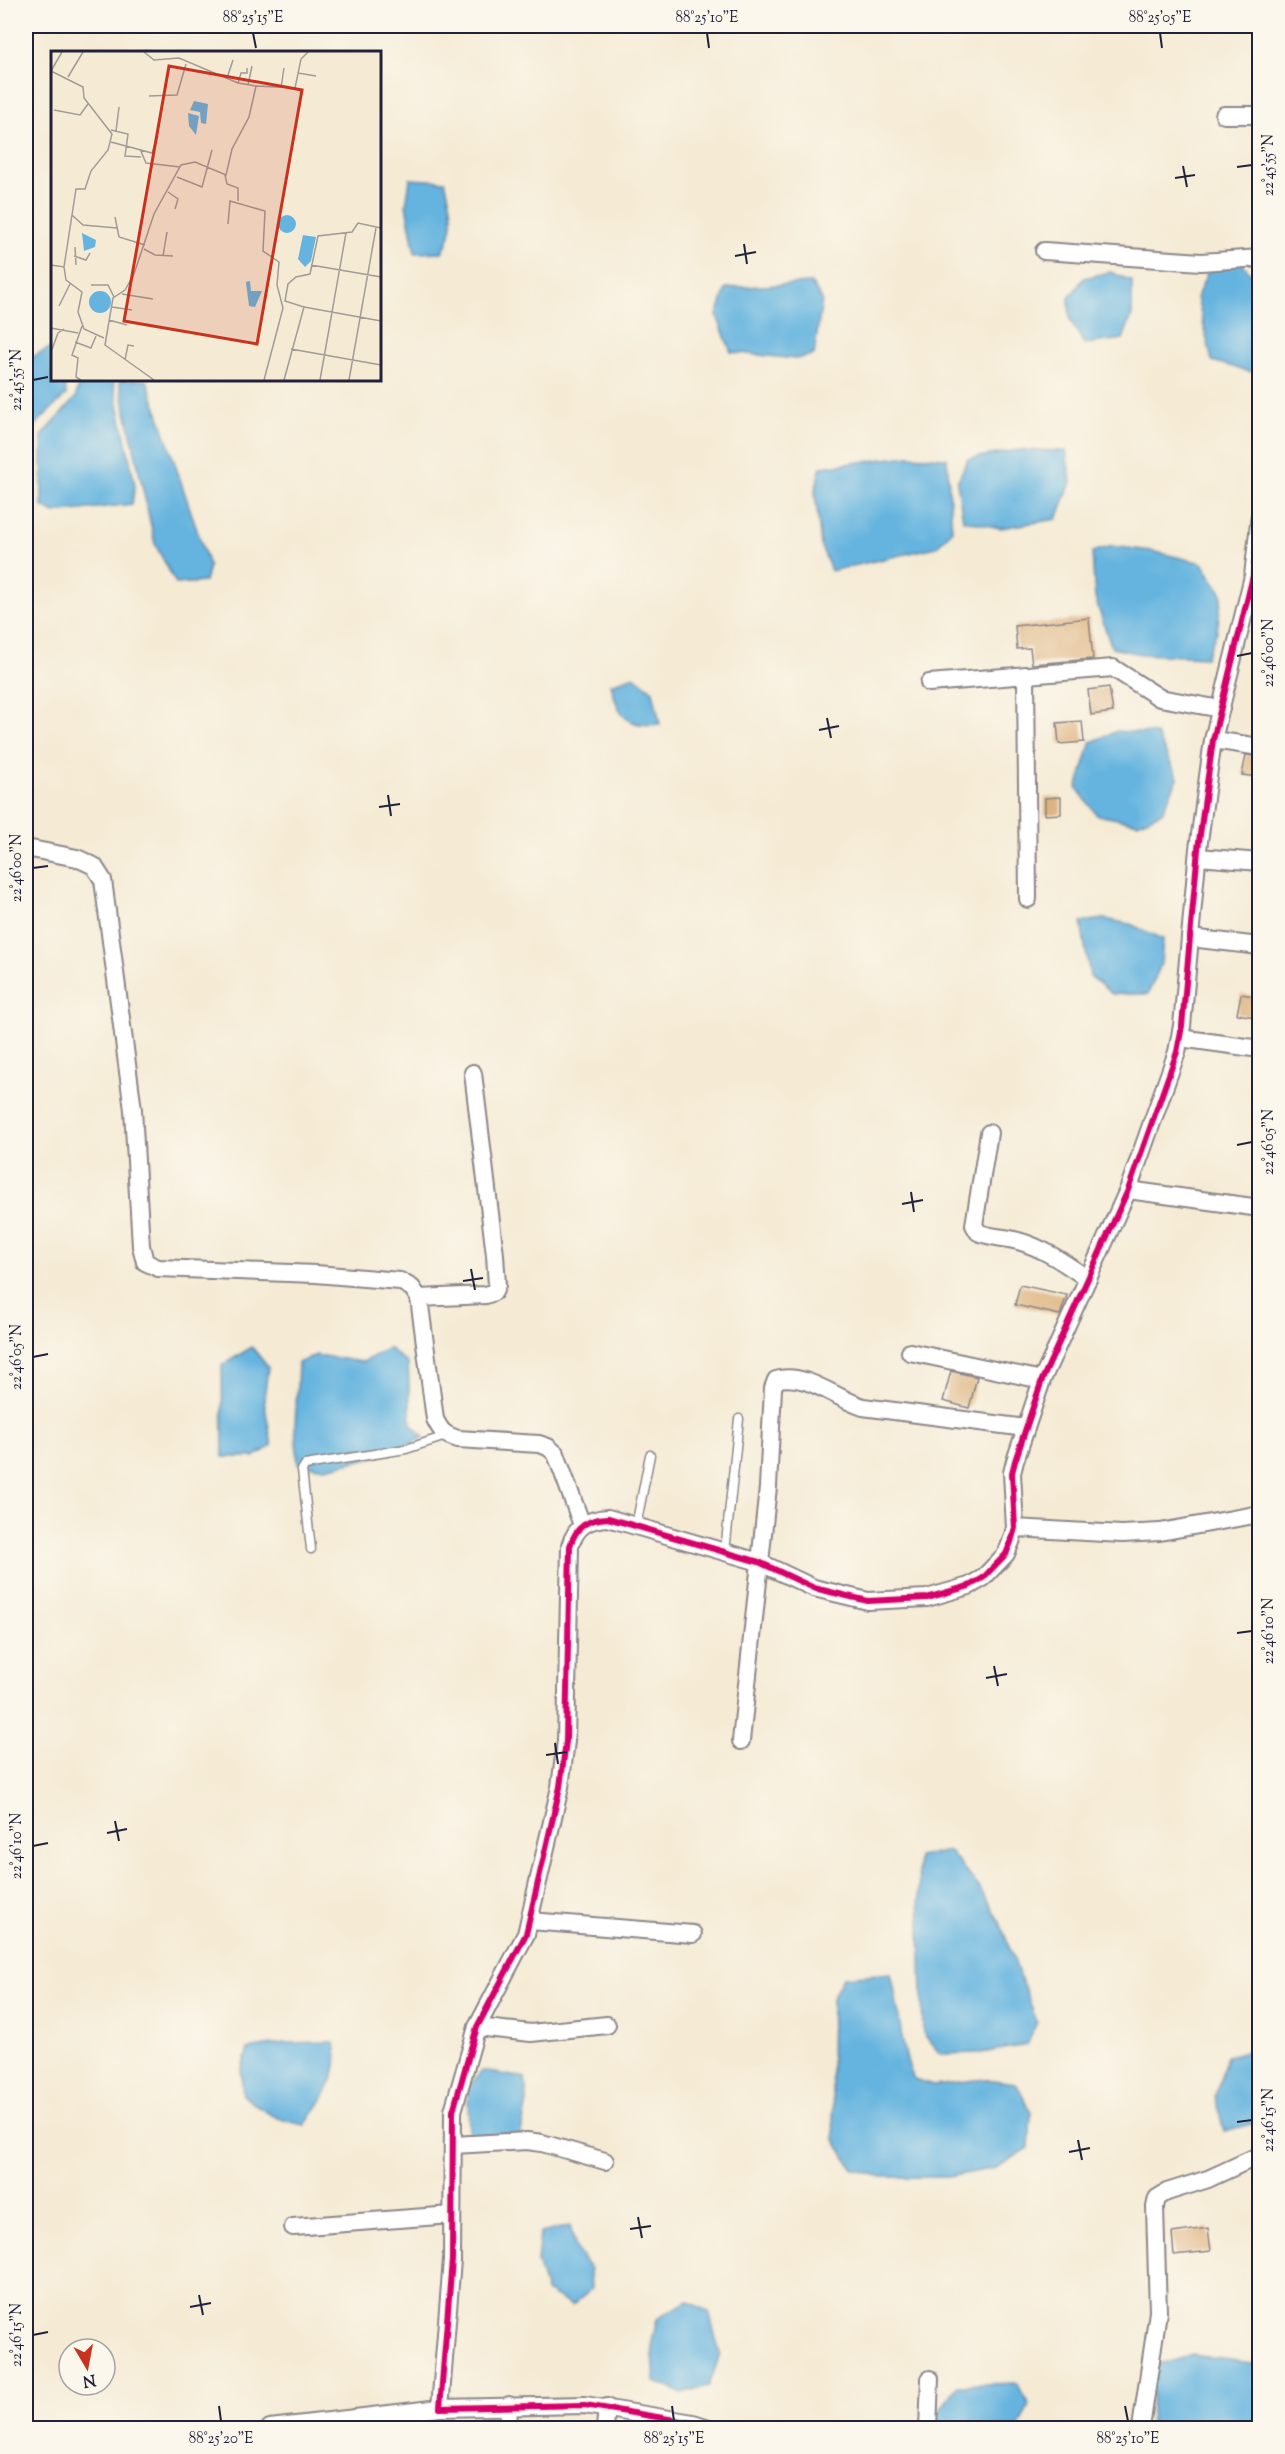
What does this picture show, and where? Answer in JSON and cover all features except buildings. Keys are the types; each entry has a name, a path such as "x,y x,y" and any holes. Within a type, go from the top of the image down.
{"street":[{"path":"1224,115 1260,114"},
{"path":"1044,251 1201,262 1260,258"},
{"path":"440,2408 452,2260 453,2111 477,2027 526,1934 563,1770 566,1741 570,1546 574,1534 582,1525 594,1519 608,1518 759,1562 814,1588 868,1601 927,1598 969,1586 983,1578 1006,1554 1015,1528 1012,1473 1042,1380 1128,1190 1177,1052 1213,740 1253,576 1260,515"},
{"path":"929,683 1113,668 1160,698 1221,709"},
{"path":"1026,675 1028,899"},
{"path":"1213,740 1260,747"},
{"path":"26,848 77,858 94,866 103,880 133,1110 141,1246 146,1262 158,1268 316,1274 400,1281 412,1288 419,1298 435,1419 440,1429 446,1436 458,1439 539,1444 548,1447 556,1454 582,1525"},
{"path":"1198,857 1260,862"},
{"path":"1190,938 1260,946"},
{"path":"1180,1038 1260,1048"},
{"path":"419,1298 486,1295 494,1292 497,1285 473,1073"},
{"path":"989,1133 974,1225 978,1232 986,1236 1018,1241 1048,1253 1088,1279"},
{"path":"1128,1190 1260,1208"},
{"path":"910,1352 1042,1380"},
{"path":"741,1740 768,1487 773,1388 776,1380 797,1377 849,1403 863,1407 1026,1428"},
{"path":"1015,1528 1122,1534 1160,1532 1260,1514"},
{"path":"530,1921 693,1934"},
{"path":"477,2027 531,2033 607,2025"},
{"path":"453,2145 526,2141 542,2143 605,2162"},
{"path":"1141,2428 1158,2312 1155,2206 1157,2198 1260,2155"},
{"path":"293,2227 452,2215"},
{"path":"927,2428 930,2379"},
{"path":"270,2428 440,2408 564,2403 607,2407 709,2428"},
{"path":"508,2428 509,2405"},
{"path":"604,2428 607,2407"}],"lane":[{"path":"724,1552 739,1419"},
{"path":"311,1549 302,1470 305,1465 406,1449 446,1436"},
{"path":"636,1526 650,1455"}],"water":[{"path":"410,179 445,181 452,226 442,252 415,253 406,205"},
{"path":"1239,260 1259,283 1259,363 1250,372 1212,361 1197,297 1208,271"},
{"path":"1110,272 1132,281 1132,315 1123,339 1084,344 1070,320 1069,298 1084,278"},
{"path":"811,283 822,300 814,355 796,359 731,352 717,316 726,288"},
{"path":"51,348 51,381 65,381 66,395 32,428 33,518 26,519 26,360"},
{"path":"79,381 113,381 135,485 132,504 54,513 42,506 42,436 76,397"},
{"path":"119,381 147,381 209,566 205,582 176,584 155,544"},
{"path":"1018,450 1066,451 1071,482 1057,519 1000,528 963,520 957,482 968,459"},
{"path":"908,456 947,458 952,531 936,547 831,571 821,546 815,491 821,467"},
{"path":"1112,546 1152,551 1202,563 1222,594 1217,631 1206,657 1142,654 1112,648 1095,598 1092,552"},
{"path":"634,676 653,691 660,724 639,724 625,717 620,711 611,684"},
{"path":"1117,731 1156,734 1178,778 1162,812 1138,823 1097,815 1077,788 1091,742"},
{"path":"1104,919 1130,924 1163,939 1161,964 1148,994 1112,994 1090,976 1081,922"},
{"path":"252,1347 268,1367 264,1400 272,1446 254,1457 223,1457 222,1365"},
{"path":"389,1348 408,1364 411,1424 424,1437 392,1453 326,1468 298,1464 295,1427 298,1363 316,1355 363,1362"},
{"path":"949,1851 978,1886 1000,1922 1037,2022 1027,2045 981,2053 940,2054 923,2033 918,1857"},
{"path":"891,1973 905,2054 914,2079 933,2085 985,2079 1016,2083 1031,2113 1029,2148 996,2168 947,2177 882,2177 853,2169 834,2138 831,2067 832,1998 843,1977"},
{"path":"334,2042 337,2053 334,2075 324,2097 305,2125 271,2115 243,2095 241,2071 248,2049 284,2043"},
{"path":"1246,2051 1259,2055 1259,2122 1224,2131 1215,2096 1227,2056"},
{"path":"482,2071 525,2078 527,2102 520,2137 469,2141 468,2087"},
{"path":"570,2226 576,2249 590,2269 591,2289 572,2306 546,2291 537,2262 540,2233"},
{"path":"687,2301 709,2312 720,2354 709,2386 682,2393 655,2382 652,2342 657,2319"},
{"path":"1193,2355 1259,2364 1259,2428 1149,2428 1155,2366"},
{"path":"1017,2383 1029,2405 1018,2428 933,2428 934,2418 958,2385"}],"cycle path":[{"path":"709,2428 693,2423 585,2405 440,2408 452,2260 453,2111 477,2027 526,1934 560,1787 566,1741 570,1546 576,1533 584,1525 594,1520 608,1518 759,1562 814,1588 868,1601 927,1598 969,1586 983,1578 1006,1554 1015,1528 1012,1473 1042,1380 1128,1190 1177,1052 1182,1026 1198,849 1213,740 1253,576 1260,515"}]}
